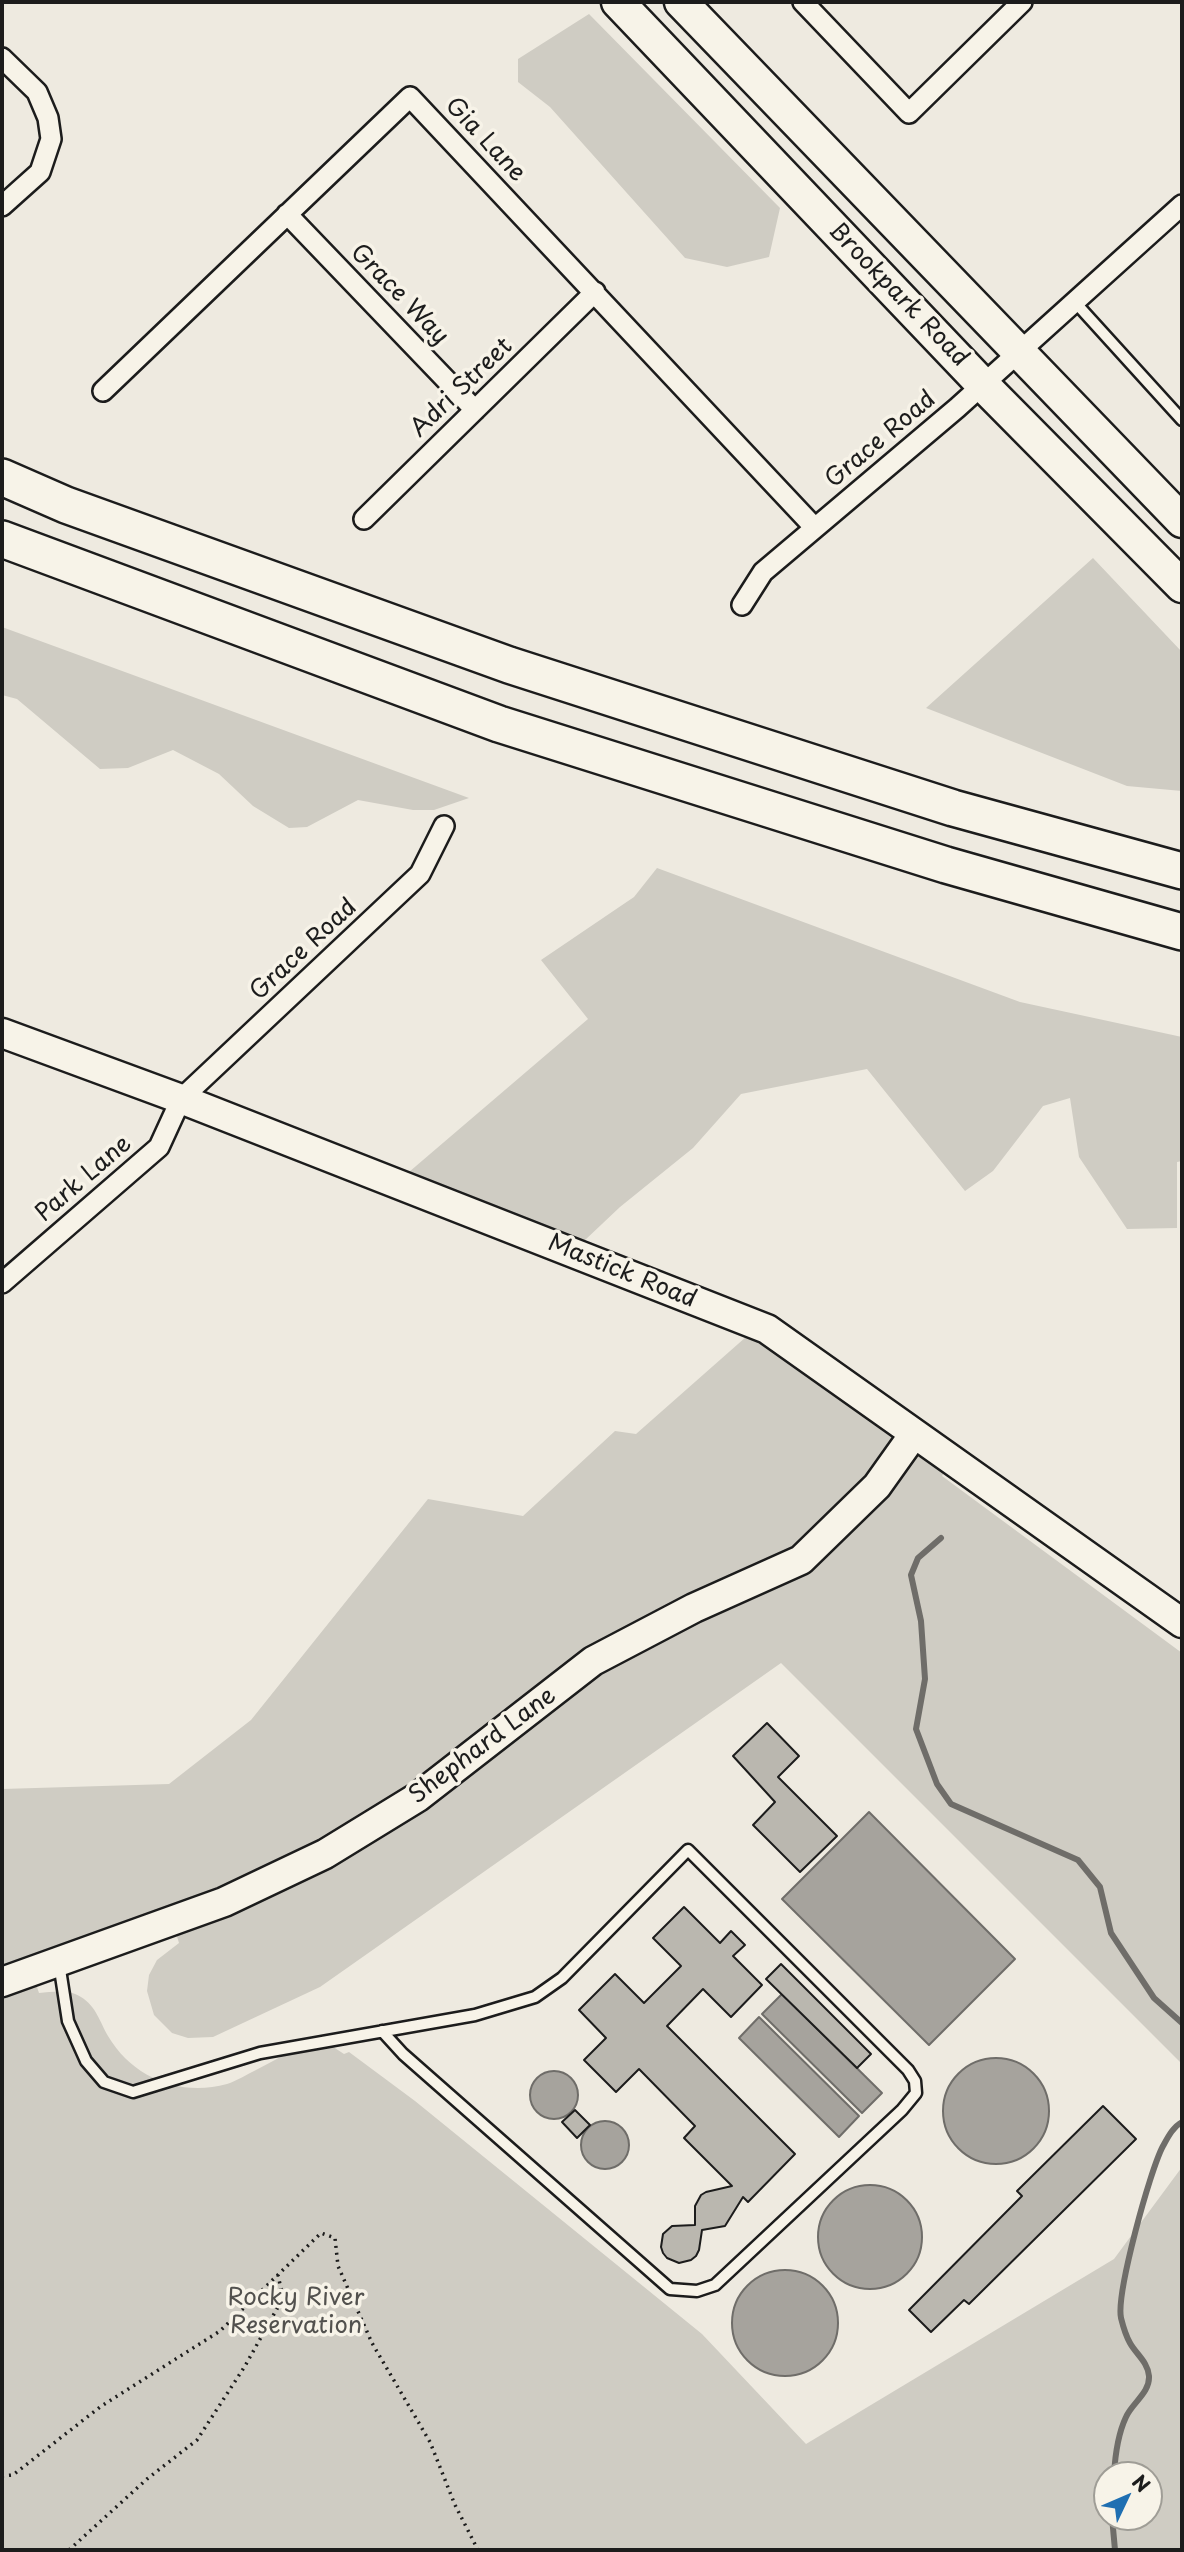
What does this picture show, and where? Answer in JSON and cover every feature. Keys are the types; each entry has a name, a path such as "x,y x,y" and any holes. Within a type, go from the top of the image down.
{"highway":[{"path":"2,477 66,505 509,665 953,808 1182,871"},
{"path":"2,539 499,724 946,865 1182,932"}],"main road":[{"name":"Brookpark Road","path":"618,2 983,385 1182,586"},
{"name":"Brookpark Road","path":"681,2 1182,521"}],"street":[{"path":"803,2 909,113 1022,2"},
{"path":"2,58 37,92 48,118 51,139 40,172 2,206"},
{"name":"Gia Lane","path":"103,391 410,97 815,528"},
{"name":"Grace Road","path":"742,605 763,572 983,385 1182,205"},
{"name":"Grace Way","path":"287,214 475,410"},
{"name":"Adri Street","path":"364,519 595,292"},
{"name":"Grace Road","path":"181,1099 420,874 444,826"},
{"name":"Mastick Road","path":"2,1033 181,1099 767,1329 1182,1623"},
{"name":"Park Lane","path":"2,1283 159,1147 181,1099"},
{"name":"Shephard Lane","path":"2,1982 224,1902 325,1854 418,1797 593,1661 694,1608 801,1560 877,1486 914,1434"}],"lane":[{"path":"1074,301 1182,420"},
{"path":"59,1962 68,2021 86,2061 104,2082 133,2092 260,2053 382,2031 475,2015 534,1997 562,1978 688,1850 908,2070 915,2081 916,2093 902,2110 715,2285 697,2291 670,2288 403,2054 382,2031"}],"path":[{"path":"2,2476 13,2475 100,2407 220,2331 321,2233 335,2238 338,2266 372,2343 430,2442 455,2505 478,2550"},
{"path":"69,2550 147,2479 197,2440 245,2365 283,2298 278,2275"}],"green space":[{"path":"589,14 780,208 769,257 727,267 685,258 550,107 518,82 518,59"},
{"path":"1093,558 1182,652 1182,791 1127,786 926,708"},
{"path":"2,627 469,798 434,810 413,810 358,800 307,827 289,828 253,806 219,774 173,750 128,768 100,769 17,699 2,695"},
{"path":"657,868 1020,1002 1182,1037 1182,1161 1177,1162 1177,1228 1127,1229 1079,1157 1070,1098 1043,1106 993,1171 965,1191 867,1069 741,1094 693,1148 620,1207 584,1241 409,1172 588,1019 541,960 634,897"},
{"name":"Rocky River Reservation","path":"755,1329 948,1466 942,1476 1182,1653 1182,2064 781,1663 320,1987 213,2037 188,2038 172,2033 154,2015 147,1991 149,1975 157,1960 179,1943 176,1933 36,1984 39,1993 66,1992 81,1997 94,2010 118,2051 144,2073 175,2086 192,2088 227,2084 318,2037 344,2054 349,2052 415,2101 702,2334 806,2444 1114,2259 1182,2167 1182,2550 2,2550 2,1789 169,1784 251,1720 428,1499 523,1516 615,1431 636,1434"}],"shaded area":[{"path":"869,1812 1015,1959 929,2045 782,1899"},
{"path":"782,1994 882,2093 862,2113 762,2014"},
{"path":"759,2017 859,2116 839,2137 739,2038"},
{"path":"996,2058 1016,2062 1033,2074 1045,2091 1049,2111 1045,2131 1033,2148 1016,2160 996,2164 976,2160 959,2148 947,2131 943,2111 947,2091 959,2074 976,2062"},
{"path":"554,2071 571,2078 578,2095 571,2112 554,2119 537,2112 530,2095 537,2078"},
{"path":"605,2121 622,2128 629,2145 622,2162 605,2169 588,2162 581,2145 588,2128"},
{"path":"870,2185 890,2188 907,2200 919,2217 922,2237 919,2257 907,2274 890,2286 870,2289 850,2286 833,2274 821,2257 818,2237 821,2217 833,2200 850,2188"},
{"path":"785,2270 805,2274 822,2286 834,2303 838,2323 834,2343 822,2360 805,2372 785,2376 765,2372 748,2360 736,2343 732,2323 736,2303 748,2286 765,2274"}],"building":[{"path":"767,1723 799,1756 778,1777 837,1836 800,1872 753,1825 775,1802 733,1756"},
{"path":"684,1907 720,1943 731,1931 745,1945 733,1956 762,1985 731,2017 703,1989 667,2026 795,2154 748,2202 743,2197 725,2226 702,2230 696,2256 679,2263 667,2258 663,2253 663,2234 672,2226 695,2225 695,2206 701,2195 732,2186 684,2138 695,2126 639,2069 616,2092 584,2060 606,2038 579,2010 615,1974 644,2003 681,1966 653,1938"},
{"path":"781,1964 871,2054 857,2068 766,1979"},
{"path":"1103,2106 1136,2139 969,2304 964,2300 931,2332 909,2310 1022,2196 1017,2191"},
{"path":"575,2110 590,2125 577,2138 562,2122"}],"waterway":[{"path":"941,1538 918,1558 911,1575 921,1621 925,1679 916,1729 937,1784 951,1804 1078,1860 1100,1887 1111,1933 1154,1998 1182,2023"},
{"path":"1115,2461 1123,2424 1149,2382 1148,2371 1132,2347 1121,2318 1124,2284 1135,2232 1157,2159 1171,2132 1182,2122"},
{"path":"1113,2531 1115,2550"}]}
